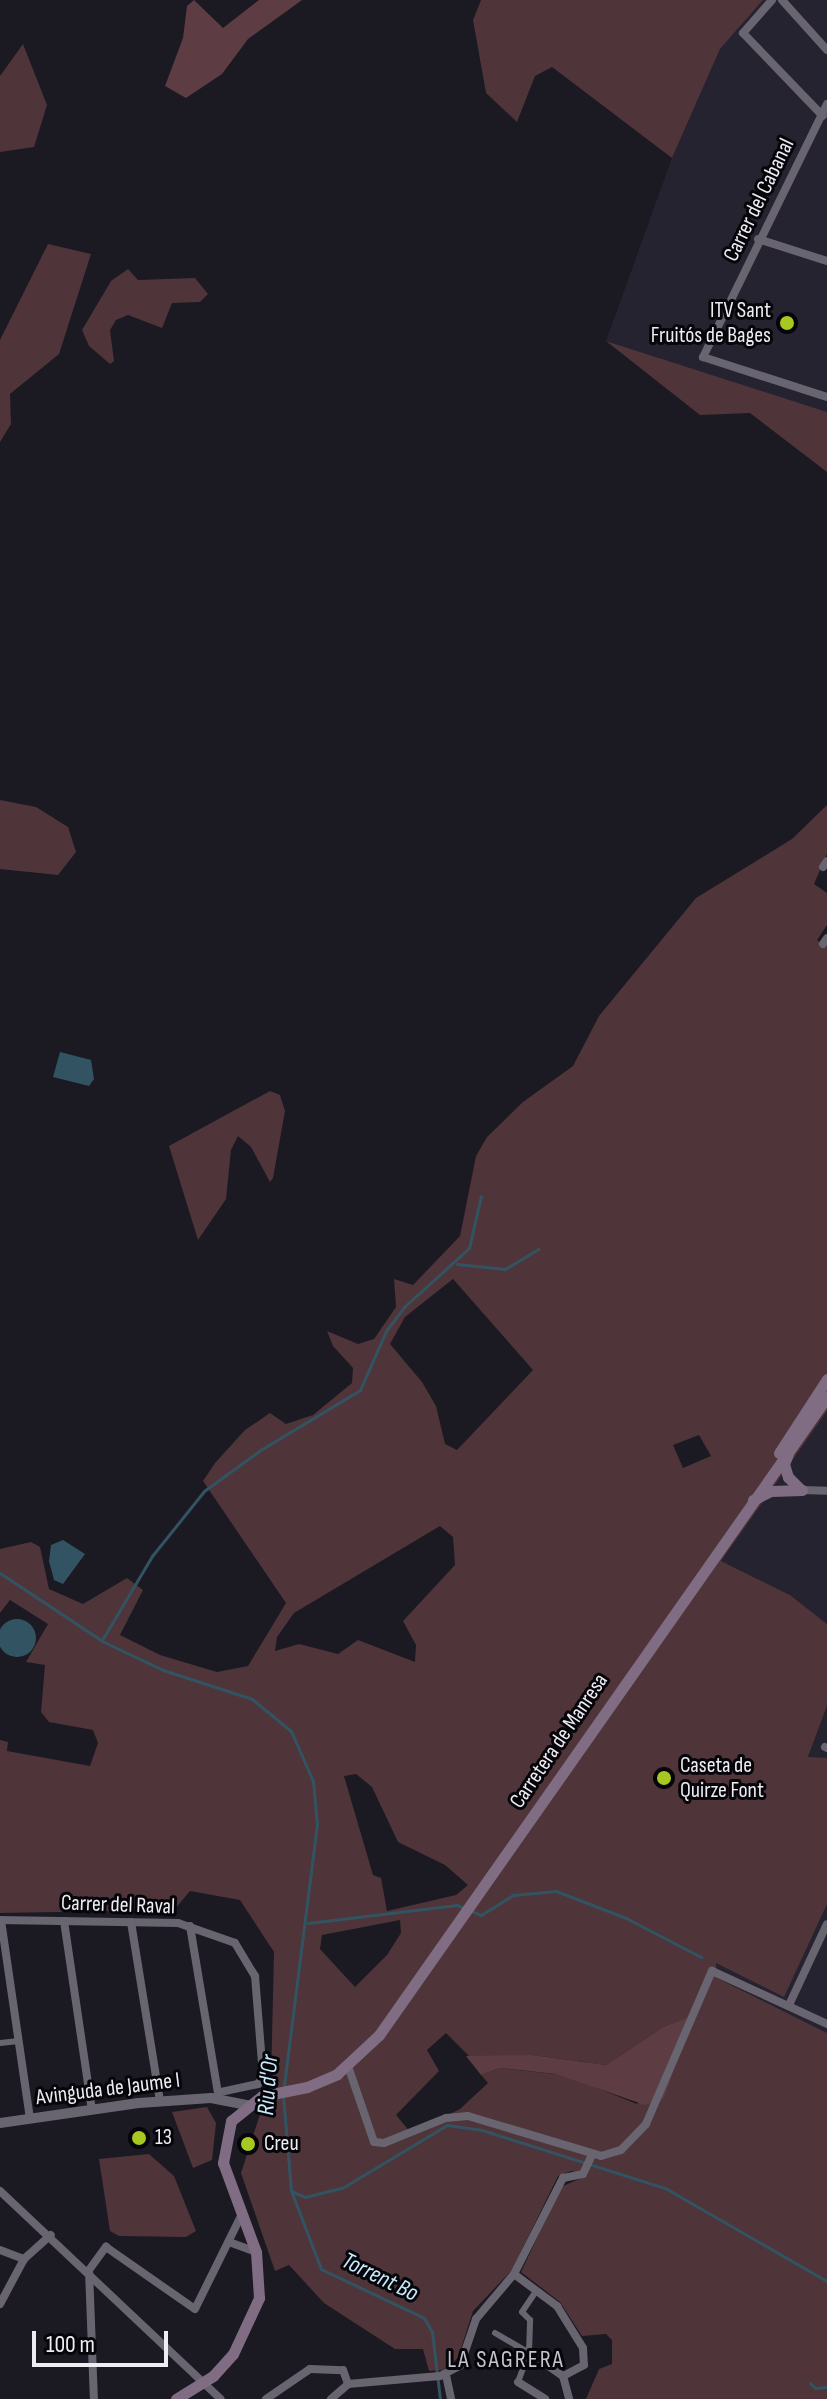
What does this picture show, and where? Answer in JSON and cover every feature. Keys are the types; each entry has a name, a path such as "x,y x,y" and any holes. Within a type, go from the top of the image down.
{"main road":[{"path":"774,1465 827,1379"},
{"name":"Carretera de Manresa","path":"247,2105 262,2096 307,2087 348,2066 379,2035 774,1465 827,1397"},
{"path":"791,1445 784,1464 802,1490"},
{"path":"747,1504 771,1491 802,1490"},
{"path":"176,2399 205,2382 233,2354 255,2312 260,2285 256,2252 223,2149 234,2117 247,2105"}],"street":[{"path":"772,0 743,33 824,116"},
{"path":"782,0 827,50"},
{"name":"Carrer del Cabanal","path":"827,104 824,116 758,239 703,357 827,397"},
{"path":"758,239 827,261"},
{"path":"802,1490 827,1491"},
{"path":"1,1920 30,2119"},
{"name":"Carrer del Raval","path":"1,1920 190,1926 235,1943 255,1976 263,2076 258,2084 219,2097"},
{"path":"64,1921 92,2110"},
{"path":"131,1922 160,2101"},
{"path":"789,2005 827,1924"},
{"path":"190,1926 219,2097 234,2117"},
{"path":"348,2066 374,2142 468,2116 591,2156 621,2150 646,2124 715,1971 827,2024"},
{"path":"0,1994 12,1992"},
{"path":"0,2043 19,2041"},
{"path":"219,2097 247,2105"},
{"name":"Avinguda de Jaume I","path":"0,2123 160,2101 219,2097"},
{"path":"331,2399 348,2384 443,2375 460,2366 476,2319 514,2274 563,2178 586,2171 591,2156"},
{"path":"0,2191 89,2270 221,2399"},
{"path":"94,2399 89,2270 106,2247 195,2309 242,2214"},
{"path":"0,2304 24,2259 51,2235"},
{"path":"229,2242 256,2252"},
{"path":"0,2250 24,2259"},
{"path":"514,2274 557,2306 583,2348 584,2365 563,2376"},
{"path":"536,2291 522,2312 530,2320 531,2354 518,2382 545,2399"},
{"path":"495,2333 563,2376 569,2399"},
{"path":"266,2399 310,2369 343,2370 348,2384"},
{"path":"443,2375 451,2399"}],"shaded area":[{"path":"194,0 223,28 259,0 302,0 248,39 222,74 186,98 165,86 183,38 187,6"},
{"path":"481,0 763,0 720,49 672,158 552,67 535,76 517,122 486,93 473,20"},
{"path":"763,0 827,0 827,412 606,341 672,158 720,49"},
{"path":"23,44 47,105 34,147 0,152 0,76"},
{"path":"48,244 91,254 59,354 10,394 11,424 0,442 0,340"},
{"path":"128,269 138,280 195,278 208,294 200,302 172,303 162,328 128,315 116,320 110,330 114,361 110,364 89,346 82,330 111,281"},
{"path":"606,341 827,412 827,472 750,413 700,415"},
{"path":"0,800 36,807 68,827 76,852 58,875 0,869"},
{"path":"827,805 827,854 814,884 827,893 827,925 817,940 827,947 827,1411 721,1561 790,1595 827,1624 827,1706 808,1757 827,1758 827,1904 784,1997 716,1963 717,1978 827,2033 827,2399 586,2399 599,2369 612,2364 612,2340 606,2334 582,2336 560,2302 521,2272 561,2187 588,2175 571,2171 558,2176 512,2270 473,2311 458,2358 443,2370 429,2371 423,2349 395,2349 324,2303 289,2265 275,2271 241,2173 271,2080 274,1952 240,1900 190,1891 174,1910 0,1913 0,1740 8,1742 7,1751 90,1766 98,1743 93,1730 49,1722 41,1712 45,1665 26,1662 48,1624 10,1600 0,1613 0,1549 31,1542 40,1547 49,1589 83,1604 127,1578 143,1590 120,1635 160,1655 217,1672 248,1666 286,1603 203,1481 245,1430 270,1413 286,1424 313,1415 352,1383 353,1368 333,1346 327,1331 358,1344 374,1339 396,1307 394,1279 413,1285 460,1236 476,1156 487,1137 523,1102 573,1066 599,1016 696,898 792,839","holes":["453,1279 533,1370 457,1450 445,1444 436,1406 422,1382 390,1344 405,1317","699,1435 711,1456 683,1468 673,1445","440,1526 453,1537 455,1565 403,1621 416,1645 415,1662 358,1640 338,1654 299,1644 275,1651 277,1637 294,1613","356,1774 372,1787 398,1842 445,1865 468,1885 456,1895 387,1911 381,1878 373,1875 344,1776","400,1920 401,1933 387,1955 355,1987 320,1949 322,1935","691,2017 637,2104 564,2075 500,2068 481,2075 488,2083 460,2109 411,2133 396,2115 439,2071 427,2050 446,2033 472,2059 532,2055 606,2065 663,2027"]},
{"path":"270,1091 280,1095 285,1111 273,1178 270,1182 251,1147 238,1136 231,1150 226,1199 198,1240 169,1146"},
{"path":"827,1411 827,1624 790,1595 721,1561"},
{"path":"827,1706 827,2033 717,1978 716,1962 790,1807"},
{"path":"692,2016 664,2098 645,2105 556,2074 500,2068 481,2075 466,2056 532,2055 606,2065 663,2027"},
{"path":"207,2107 216,2123 212,2160 193,2168 172,2112"},
{"path":"149,2154 174,2176 196,2231 186,2237 119,2236 110,2231 99,2159"}],"water":[{"path":"60,1052 91,1060 94,1079 89,1086 53,1077"},
{"path":"63,1540 85,1554 63,1584 54,1580 49,1561 51,1545"},
{"path":"17,1619 30,1625 36,1638 30,1651 17,1657 4,1651 -2,1638 4,1625"}],"waterway":[{"path":"102,1640 152,1556 204,1491 262,1449 360,1390 386,1331 404,1307 469,1248 481,1196"},
{"path":"457,1264 505,1269 538,1249"},
{"name":"Riu d'Or","path":"0,1573 104,1642 163,1670 252,1699 291,1731 313,1781 317,1824 284,2087"},
{"path":"308,1923 457,1905 481,1915 513,1895 556,1891 626,1918 701,1957"},
{"name":"Riu d'Or","path":"283,2095 291,2191 305,2197 342,2188 447,2125 482,2130 665,2188 827,2281"},
{"name":"Torrent Bo","path":"292,2193 321,2269 424,2318 432,2332 440,2399"},
{"path":"810,2383 815,2388 827,2387"}],"place":[{"name":"ITV Sant Fruitós de Bages","path":"787,323"},
{"name":"Caseta de Quirze Font","path":"664,1778"},
{"name":"13","path":"139,2138"},
{"name":"Creu","path":"248,2144"}],"district":[{"name":"LA SAGRERA","path":"506,2360"}]}
